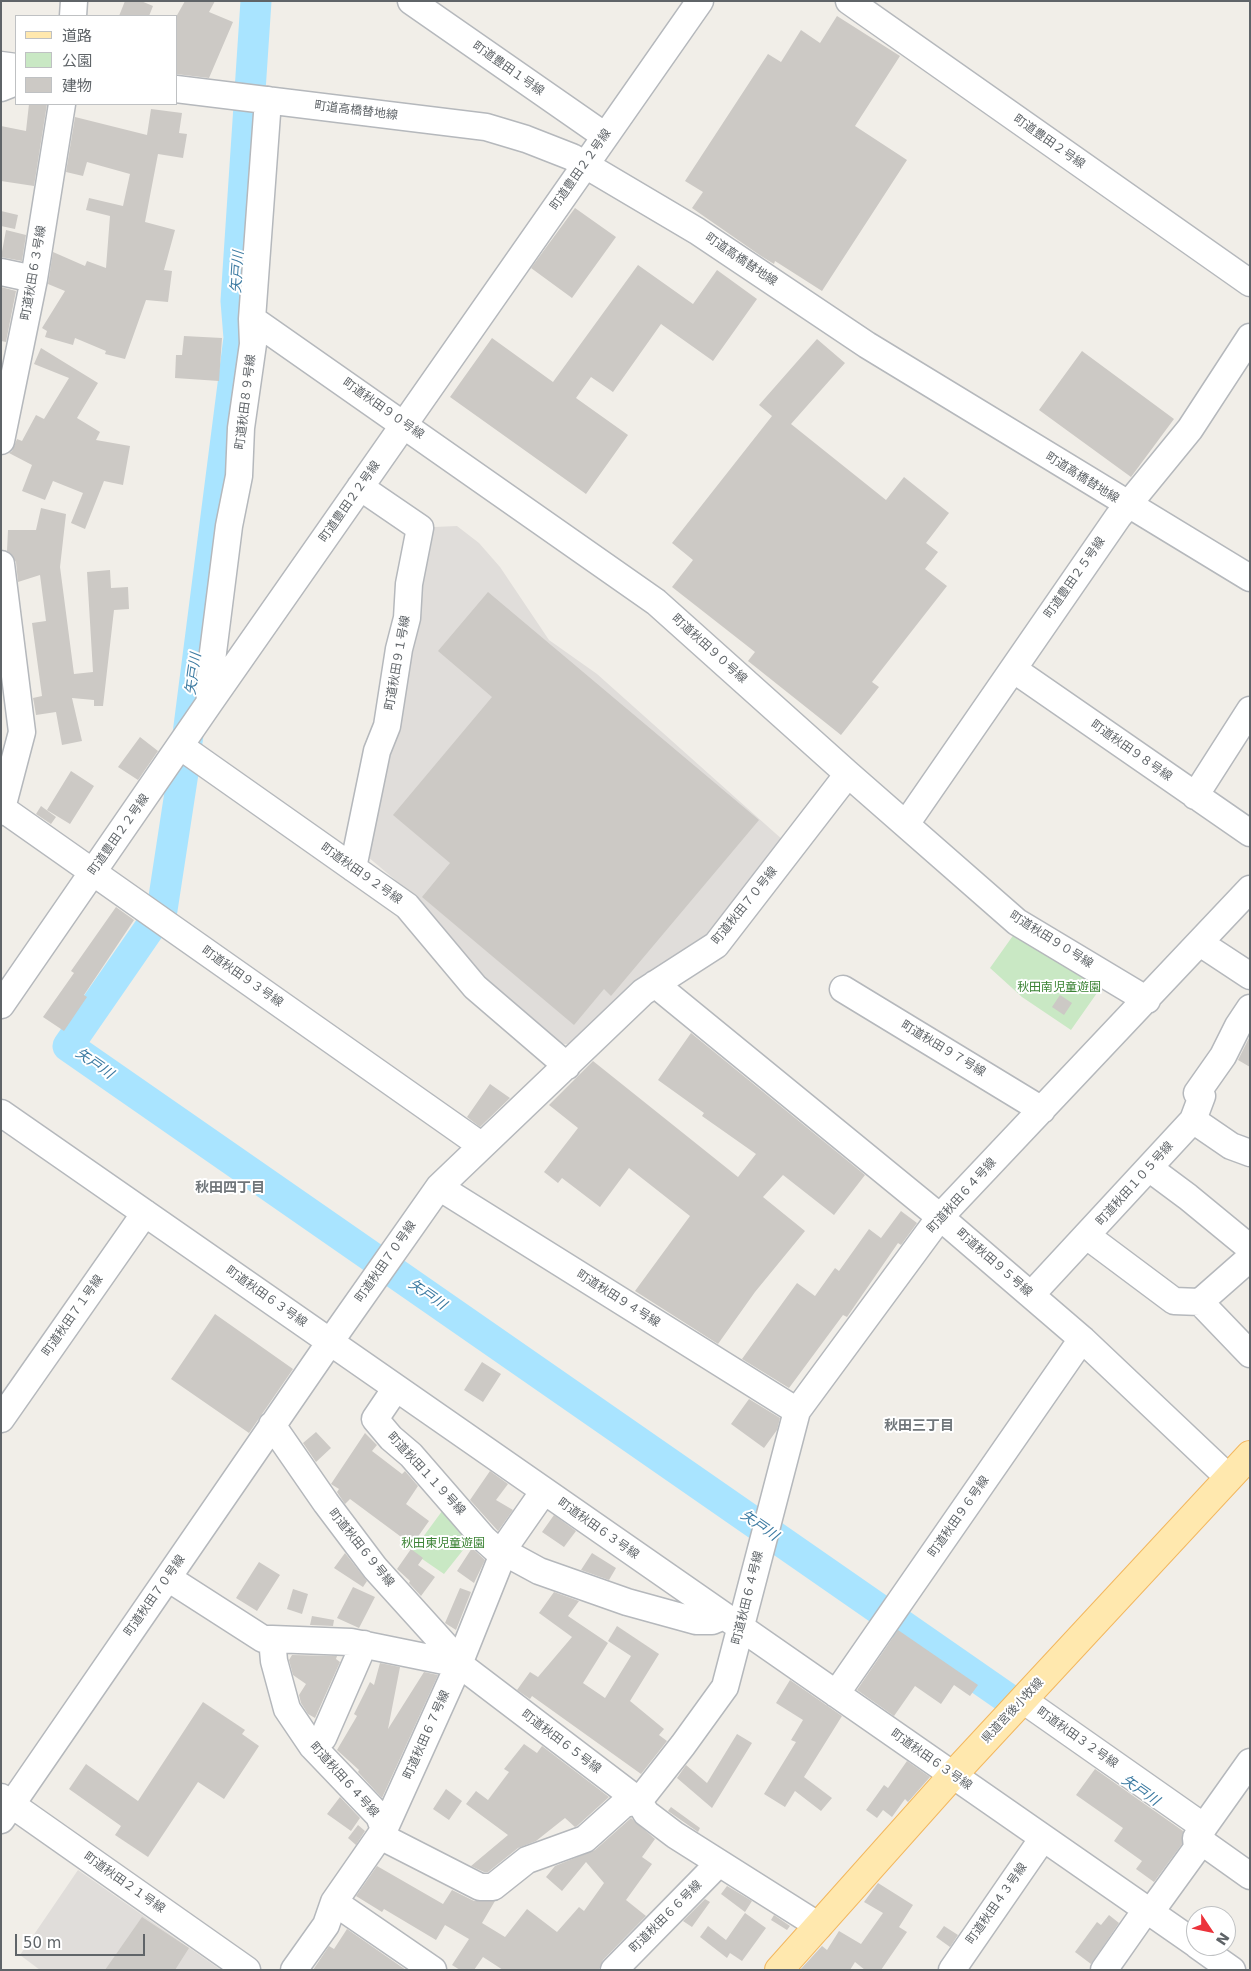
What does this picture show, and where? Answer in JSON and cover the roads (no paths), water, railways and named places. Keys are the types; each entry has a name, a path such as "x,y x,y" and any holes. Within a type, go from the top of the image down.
{"main road":[{"name":"県道宮後小牧線","path":"780,1970 953,1775 1250,1455"}],"street":[{"path":"73,15 74,1"},
{"name":"町道豊田１号線","path":"411,1 605,136"},
{"name":"町道豊田２２号線","path":"1,1005 210,702 700,1"},
{"name":"町道豊田２号線","path":"849,1 1250,283"},
{"path":"1,65 15,67"},
{"path":"1,88 15,82"},
{"name":"町道高橋替地線","path":"178,89 486,127 559,151 586,164 697,231 867,345 1128,506 1250,578"},
{"name":"町道秋田８９号線","path":"210,702 211,664 229,526 239,476 242,428 253,344 252,319 268,100"},
{"name":"町道秋田６３号線","path":"2,432 34,279 62,105"},
{"path":"1,272 34,279"},
{"name":"町道秋田９０号線","path":"252,319 656,602 1017,922 1147,1000"},
{"name":"町道豊田２５号線","path":"906,824 1118,517 1190,429 1250,337"},
{"name":"町道秋田９１号線","path":"353,868 377,751 388,726 399,649 407,618 409,584 420,528 360,487"},
{"path":"1,564 8,687 22,732 2,811"},
{"name":"町道秋田９８号線","path":"1012,668 1195,796 1250,832"},
{"path":"1195,796 1250,710"},
{"name":"町道秋田９２号線","path":"180,746 407,906 475,987 567,1066"},
{"name":"町道秋田７０号線","path":"5,1807 168,1578 272,1425 439,1187 643,992 716,945 848,774"},
{"name":"町道秋田９３号線","path":"2,811 93,872 482,1146"},
{"name":"町道秋田６４号線","path":"272,1639 274,1661 287,1709 312,1746 379,1816 388,1840 480,1887 494,1886 527,1860 585,1839 624,1804 639,1801 720,1695 728,1678 732,1622 797,1411 940,1217 1250,889"},
{"path":"1200,943 1250,976"},
{"name":"町道秋田９５号線","path":"655,984 940,1217 1082,1339 1229,1478"},
{"name":"町道秋田９７号線","path":"843,989 1042,1110"},
{"name":"町道秋田１０５号線","path":"1031,1296 1088,1236 1192,1120 1202,1096 1197,1093 1223,1056 1250,1008"},
{"name":"町道秋田６３号線","path":"1,1113 1043,1838 1152,1910 1186,1936"},
{"path":"1192,1120 1231,1146 1250,1153"},
{"path":"1149,1168 1250,1248"},
{"name":"町道秋田９４号線","path":"439,1187 797,1411"},
{"path":"1,1400 141,1210"},
{"name":"町道秋田７１号線","path":"1,1419 141,1210"},
{"path":"1088,1236 1174,1301 1200,1302 1250,1258"},
{"path":"1200,1302 1250,1354"},
{"name":"町道秋田９６号線","path":"836,1694 1082,1339"},
{"name":"町道秋田１１９号線","path":"396,1388 374,1418 391,1438 418,1462 484,1539 503,1554"},
{"name":"町道秋田６９号線","path":"272,1425 326,1503 375,1568 451,1652 459,1664"},
{"name":"町道秋田６７号線","path":"294,1970 326,1925 334,1902 384,1830 459,1664 503,1554 544,1491"},
{"path":"503,1554 539,1571 628,1602 696,1621 732,1622"},
{"path":"168,1578 263,1639 272,1639"},
{"name":"町道秋田６５号線","path":"272,1639 351,1642 459,1664 639,1801 646,1813 718,1864 818,1926"},
{"path":"312,1746 322,1738 364,1644"},
{"name":"町道秋田３２号線","path":"1023,1700 1205,1838 1250,1859"},
{"path":"1205,1838 1250,1762"},
{"path":"1104,1970 1152,1910 1250,1780"},
{"name":"町道秋田２１号線","path":"5,1807 247,1970"},
{"name":"町道秋田４３号線","path":"952,1970 1043,1838"},
{"path":"1205,1838 1250,1876"},
{"name":"町道秋田６６号線","path":"614,1970 718,1864"},
{"path":"334,1902 433,1970"},
{"path":"1117,1970 1152,1910"},
{"name":"町道秋田６３号線","path":"1212,1956 1232,1970"}],"waterway":[{"name":"矢戸川","path":"256,1 236,301 239,338 183,773 162,910 68,1046 1007,1698"}],"district":[{"name":"秋田四丁目","path":"230,1188"},
{"name":"秋田三丁目","path":"919,1426"}],"park label":[{"name":"秋田南児童遊園","path":"1059,988"},
{"name":"秋田東児童遊園","path":"443,1544"}]}
